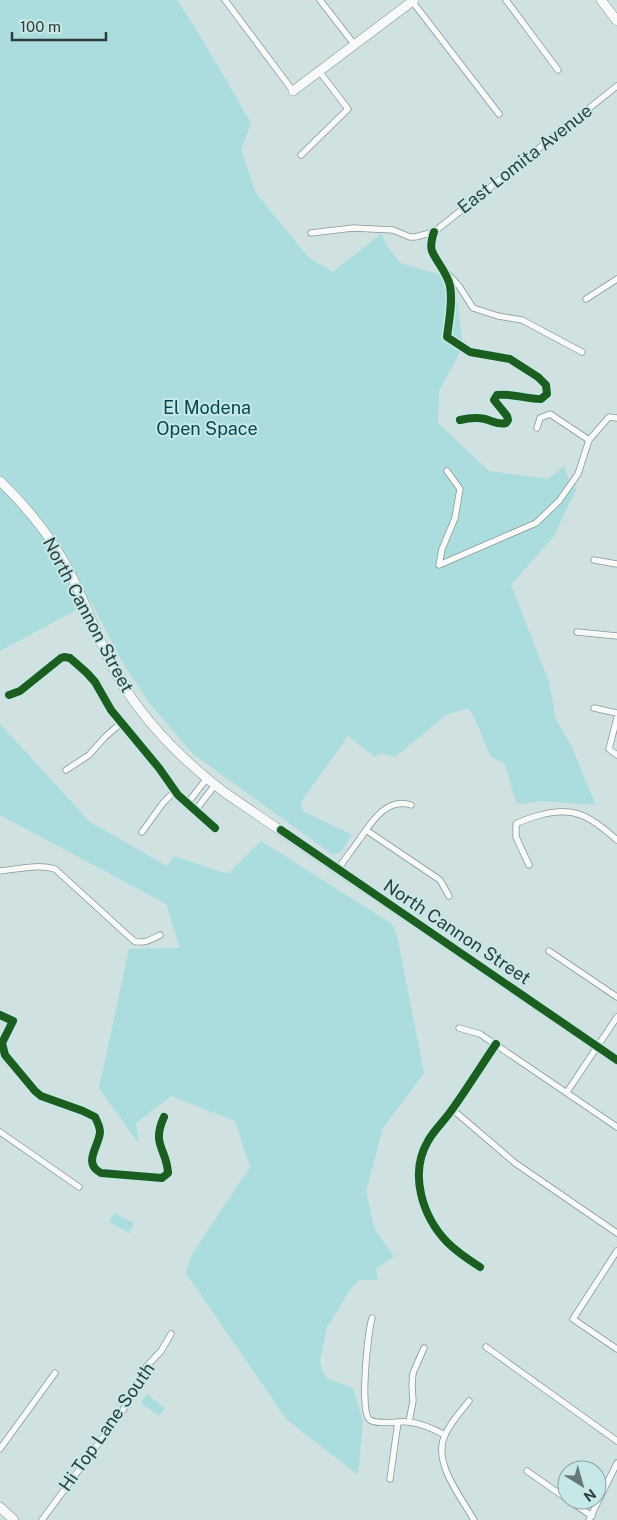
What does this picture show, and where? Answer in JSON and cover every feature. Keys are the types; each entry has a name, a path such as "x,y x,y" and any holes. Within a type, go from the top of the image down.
{"main road":[{"path":"292,91 413,0"},
{"path":"601,0 617,20"},
{"name":"North Cannon Street","path":"0,481 26,507 57,549 76,584 110,662 130,695 162,737 186,761 215,785 617,1060"},
{"path":"0,1507 14,1520"}],"street":[{"path":"225,0 292,91"},
{"path":"320,0 354,44"},
{"path":"413,0 499,114"},
{"path":"506,0 558,70"},
{"path":"301,154 348,109 319,71"},
{"name":"East Lomita Avenue","path":"434,232 617,86"},
{"path":"311,233 352,228 393,230 410,237 415,237 434,232"},
{"path":"434,232 431,250 445,271 459,286 473,308 498,316 522,320 582,352"},
{"path":"445,271 452,295 447,337 470,352 510,359 538,377 546,385 547,394 541,399 503,394 497,395 494,400 507,416 506,424 500,424 484,418 460,420"},
{"path":"586,299 617,279"},
{"path":"537,428 540,418 550,414 589,440"},
{"path":"447,471 460,488 455,518 442,549 439,565 536,523 559,501 578,474 589,440 608,418 617,418"},
{"path":"594,560 617,564"},
{"path":"577,632 617,636"},
{"path":"9,695 20,691 58,660 64,657 72,659 87,672 121,723 159,768 175,791 215,828"},
{"path":"594,708 617,713"},
{"path":"617,718 609,749 617,755"},
{"path":"66,770 89,754 104,737 121,723"},
{"path":"187,804 206,778"},
{"path":"195,811 215,785"},
{"path":"142,832 163,803 175,791"},
{"path":"338,869 379,814 391,806 402,803 411,805"},
{"path":"529,865 516,837 516,824 522,820 554,811 581,814 600,824 617,840"},
{"path":"366,830 440,880 449,896"},
{"path":"0,871 36,867 55,869 134,941 146,942 160,935"},
{"path":"549,951 617,997"},
{"path":"0,1015 13,1021 2,1043 5,1055 35,1091 41,1096 83,1111 94,1117 100,1130 92,1156 92,1164 96,1170 101,1173 162,1178 168,1173 158,1143 160,1126 164,1117"},
{"path":"567,1092 617,1017"},
{"path":"459,1028 480,1034 496,1044 617,1127"},
{"path":"480,1267 464,1257 446,1241 429,1217 419,1187 420,1162 428,1141 496,1044"},
{"path":"452,1109 515,1163 617,1233"},
{"path":"0,1132 79,1187"},
{"path":"617,1251 574,1319 617,1349"},
{"path":"372,1318 369,1330 364,1393 365,1411 368,1418 377,1422 409,1422 445,1435"},
{"name":"Hi Top Lane South","path":"42,1520 123,1410 146,1367 161,1351 171,1334"},
{"path":"486,1347 617,1441"},
{"path":"409,1422 413,1401 413,1373 424,1348"},
{"path":"0,1449 54,1373"},
{"path":"470,1400 445,1435 442,1456 448,1476 474,1520"},
{"path":"390,1479 398,1422"},
{"path":"581,1510 591,1518 617,1463"},
{"path":"527,1471 557,1492"}],"green space":[{"name":"El Modena Open Space","path":"0,0 177,0 251,123 241,149 256,193 308,257 333,272 382,233 386,244 400,263 442,275 456,291 463,347 439,391 438,423 489,471 548,479 564,466 571,486 577,488 554,536 511,585 549,682 556,720 571,745 596,805 539,801 523,804 516,803 505,764 491,757 473,715 468,708 446,715 395,757 381,753 375,757 348,736 301,802 303,811 352,835 341,852 333,855 193,754 151,705 124,665 91,602 0,651"},
{"path":"0,724 90,822 167,866 174,856 228,874 261,841 392,924 397,936 424,1073 383,1128 366,1191 374,1228 394,1256 376,1269 378,1280 359,1280 350,1290 327,1327 320,1360 322,1371 328,1379 353,1388 363,1421 358,1475 287,1420 186,1273 191,1256 250,1167 235,1121 171,1096 136,1123 139,1144 99,1088 129,949 180,948 166,904 0,815"},
{"path":"114,1213 134,1223 129,1233 109,1222"},
{"path":"147,1394 165,1408 159,1416 141,1403"}],"cycle path":[{"path":"434,232 431,244 432,251 447,276 451,292 447,337 470,352 510,359 538,377 546,385 547,394 541,399 497,395 494,400 507,416 508,420 506,423 479,418 460,420"},
{"path":"9,695 20,691 61,658 70,658 95,682 111,710 159,768 178,795 215,828"},
{"path":"281,830 617,1060"},
{"path":"0,1015 13,1021 2,1043 5,1055 35,1091 41,1096 95,1117 100,1132 92,1160 95,1169 101,1173 162,1178 168,1173 159,1141 160,1126 164,1117"},
{"path":"480,1267 459,1252 438,1232 425,1207 421,1194 419,1167 422,1153 430,1137 457,1103 496,1044"}]}
